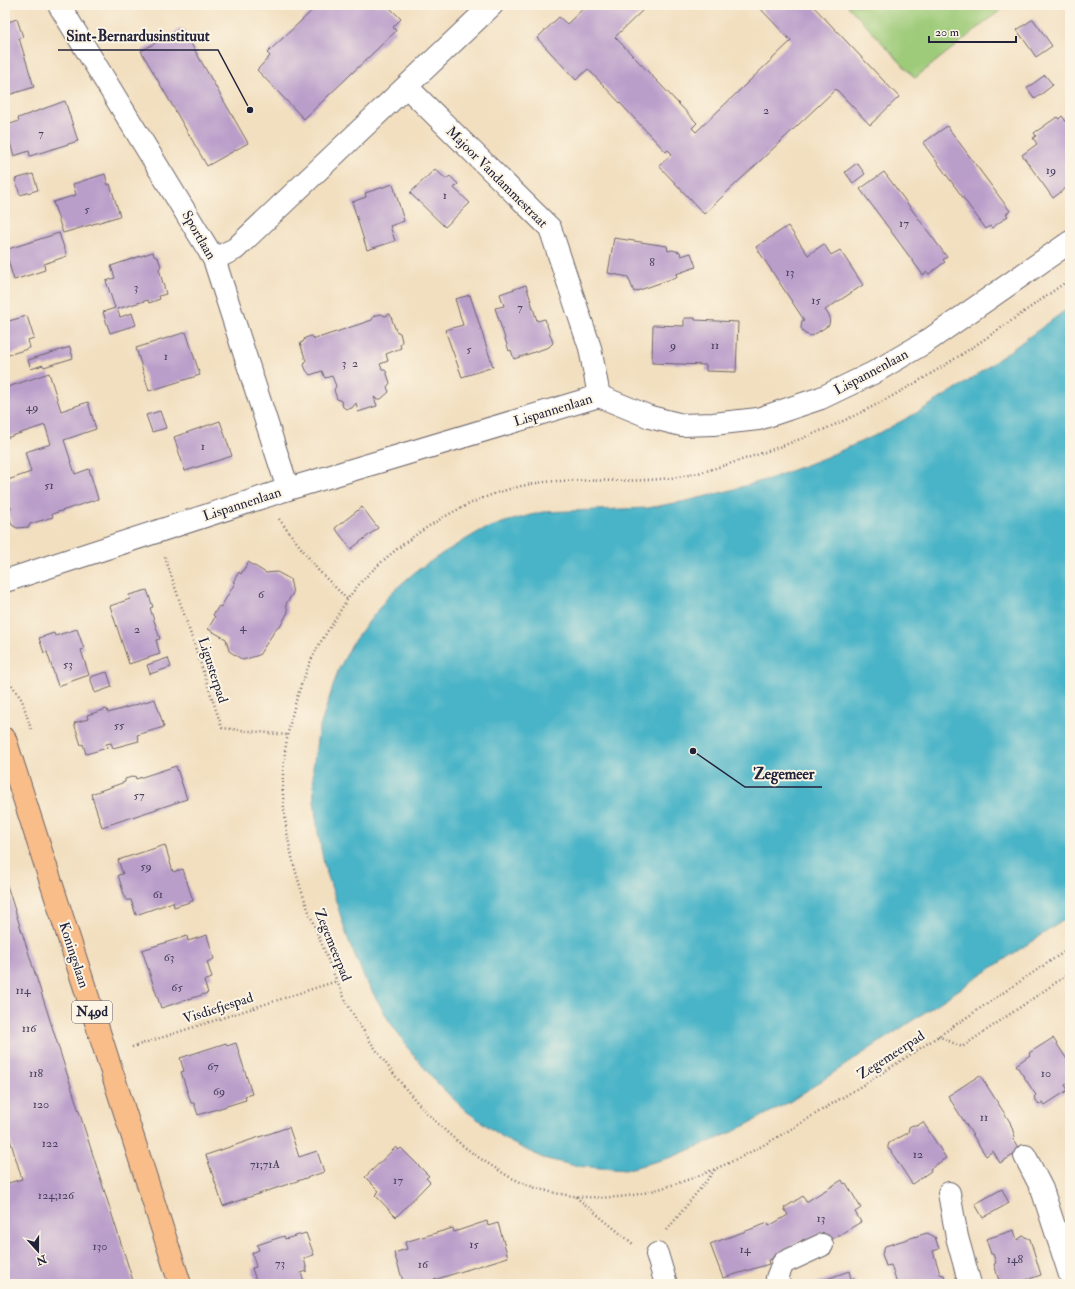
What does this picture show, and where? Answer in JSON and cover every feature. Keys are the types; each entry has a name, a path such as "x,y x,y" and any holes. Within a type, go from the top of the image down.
{"main road":[{"name":"Koningslaan","path":"5,739 180,1284"}],"street":[{"name":"Sportlaan","path":"59,5 214,259 288,489"},
{"path":"214,259 235,249 492,5"},
{"name":"Majoor Vandammestraat","path":"407,87 550,228 590,348 598,396"},
{"name":"Lispannenlaan","path":"5,581 288,489 598,396 650,417 682,425 712,424 758,419 821,398 873,373 926,342 1070,242"},
{"path":"1025,1156 1042,1189 1070,1275"},
{"path":"949,1193 957,1237 970,1284"},
{"path":"779,1284 778,1278 783,1263 822,1245"},
{"path":"657,1254 666,1284"}],"path":[{"name":"Zegemeerpad","path":"278,520 318,570 347,599 316,651 299,692 287,735 282,790 286,830 295,868 310,917 337,981 355,1018 379,1055 405,1089 438,1124 476,1156 511,1178 540,1190 576,1197 613,1197 638,1195 664,1188 716,1168 762,1147 866,1084 1070,948"},
{"name":"Ligusterpad","path":"164,556 222,728 287,735"},
{"path":"938,1036 962,1047 1070,973"},
{"name":"Visdiefjespad","path":"106,1055 337,981"},
{"name":"Zegemeerpad","path":"576,1197 641,1250 657,1254 664,1233 716,1168"}],"green space":[{"path":"847,5 1007,5 915,78"}],"water":[{"path":"1070,307 1070,916 791,1101 733,1132 672,1157 625,1170 576,1166 543,1158 510,1142 466,1111 439,1085 411,1052 388,1019 365,979 348,939 324,864 314,801 313,768 318,733 338,671 353,642 391,593 415,572 480,531 505,522 543,512 648,508 724,492 772,478 824,458 874,436 920,411 967,382"}],"building":[{"path":"318,5 387,5 401,19 393,27 396,31 304,119 257,70 270,56 267,53"},
{"path":"587,5 648,5 615,37 697,123 692,128 696,132 791,41 757,5 812,5 899,97 870,125 836,89 704,214 659,166 672,154 668,150 666,152 588,69 576,80 537,38 559,17 567,24"},
{"path":"17,19 23,37 19,38 34,87 5,96 5,23"},
{"path":"1033,19 1052,46 1036,57 1017,30"},
{"path":"182,28 248,143 207,166 141,51"},
{"path":"1045,75 1053,85 1035,99 1027,88"},
{"path":"65,101 78,141 30,156 29,151 14,156 5,126 19,121 18,118"},
{"path":"1062,116 1070,127 1070,185 1053,198 1022,155 1037,144 1033,138 1036,136 1034,133 1057,117 1059,119"},
{"path":"947,126 1010,211 1006,214 1008,216 992,228 990,226 986,229 923,143"},
{"path":"857,163 865,174 853,183 845,172"},
{"path":"435,169 446,179 450,176 458,184 454,188 470,203 445,227 410,193"},
{"path":"884,172 947,257 943,260 945,262 929,274 927,272 923,275 860,189"},
{"path":"33,174 38,190 20,195 15,179"},
{"path":"105,174 108,185 110,184 120,216 63,233 53,202 76,195 73,184"},
{"path":"393,184 404,221 390,226 395,241 367,250 352,202 366,197 365,193"},
{"path":"788,226 808,255 824,244 831,255 840,250 863,285 825,310 830,317 829,325 812,336 805,334 801,328 802,321 804,320 756,247"},
{"path":"59,233 67,256 44,264 45,270 14,280 5,250"},
{"path":"614,238 667,246 668,251 672,250 680,252 681,256 691,253 696,267 676,274 677,277 634,292 628,277 608,273"},
{"path":"153,252 154,256 158,258 161,266 159,269 166,294 159,296 160,299 149,303 148,300 117,309 120,317 132,313 136,325 110,333 103,312 115,308 106,281 115,278 111,266"},
{"path":"526,285 537,321 545,319 553,343 549,347 514,359 511,350 509,351 495,308 504,306 500,294"},
{"path":"470,295 493,367 462,377 445,330 463,325 455,299"},
{"path":"381,314 385,316 390,314 396,331 400,333 402,341 400,345 401,348 386,354 388,361 380,364 382,369 386,371 390,383 387,387 389,392 381,399 374,397 377,406 358,412 356,403 352,408 346,409 343,407 341,401 337,399 334,390 336,386 332,376 325,378 322,371 310,375 306,370 304,365 306,361 300,343 303,342 305,338 311,336 315,339 372,320 374,316"},
{"path":"27,316 34,338 28,340 30,348 5,356 5,322"},
{"path":"684,318 738,322 736,372 706,371 706,365 652,363 653,325 684,326"},
{"path":"186,332 200,375 149,391 136,348"},
{"path":"70,347 73,358 44,367 43,365 31,369 28,360"},
{"path":"49,373 61,411 88,402 96,429 64,440 75,474 89,469 98,499 52,514 53,517 30,524 29,527 17,528 12,525 7,510 11,508 5,489 5,481 31,472 25,452 51,444 45,425 6,438 5,388"},
{"path":"160,411 166,428 152,432 146,415"},
{"path":"220,421 232,456 185,471 174,437"},
{"path":"362,507 378,528 351,549 335,528"},
{"path":"248,562 266,573 277,572 290,579 293,593 286,604 288,612 280,627 278,626 259,655 243,660 229,651 226,639 208,629 215,617 213,615 219,606 221,607 235,583 233,582 239,572 241,574"},
{"path":"147,590 153,607 150,608 160,639 156,640 160,654 129,664 110,606 130,599 129,595"},
{"path":"77,629 84,649 81,650 89,675 58,686 47,652 44,653 39,638 54,633 55,636"},
{"path":"168,658 171,667 150,674 147,665"},
{"path":"107,672 112,687 95,693 90,677"},
{"path":"155,699 164,727 137,735 139,741 113,748 111,743 106,744 107,748 86,754 83,744 81,745 74,723 88,719 87,715 107,709 108,713"},
{"path":"176,766 187,799 102,827 91,794 125,782 125,779 135,776 136,779"},
{"path":"165,845 173,872 183,869 193,901 174,907 173,902 136,915 131,900 126,900 122,888 118,875 123,874 118,860"},
{"path":"5,879 134,1284 79,1284 79,1282 77,1284 5,1284 5,1184 22,1179 5,1123"},
{"path":"207,935 214,959 207,962 212,978 204,981 208,993 161,1008 142,950 187,936 188,941"},
{"path":"1053,1038 1070,1064 1070,1082 1065,1085 1068,1090 1045,1105 1043,1102 1039,1105 1034,1097 1036,1095 1016,1065 1030,1055 1029,1053"},
{"path":"226,1043 227,1046 236,1043 252,1094 245,1096 246,1100 198,1115 194,1103 191,1103 181,1072 184,1071 180,1058"},
{"path":"980,1075 1010,1122 1015,1137 1013,1139 1020,1151 1000,1163 993,1151 986,1156 948,1096"},
{"path":"923,1122 946,1158 930,1169 931,1171 912,1184 888,1149 888,1146 889,1143 908,1133 909,1127 913,1125 917,1126"},
{"path":"289,1127 299,1157 317,1151 324,1172 223,1206 206,1155"},
{"path":"396,1147 399,1150 401,1148 429,1176 426,1178 430,1182 396,1217 375,1195 379,1191 365,1177"},
{"path":"842,1180 844,1184 846,1183 861,1208 855,1212 861,1222 829,1241 823,1232 806,1243 804,1239 779,1254 780,1256 768,1260 769,1264 723,1278 710,1244 768,1223 769,1226 788,1215 784,1208 803,1196 806,1202"},
{"path":"1002,1189 1009,1203 983,1218 975,1204"},
{"path":"487,1221 488,1226 498,1223 508,1257 421,1284 418,1284 417,1282 412,1284 404,1284 394,1253 407,1249 405,1242 453,1228 454,1232"},
{"path":"1014,1230 1017,1240 1023,1236 1030,1239 1041,1275 1023,1281 1024,1284 1000,1284 994,1264 996,1263 986,1239"},
{"path":"306,1233 314,1255 304,1258 307,1271 301,1273 305,1284 262,1284 261,1280 256,1281 252,1268 256,1267 252,1253 259,1250 257,1245 284,1236 285,1239"},
{"path":"927,1233 935,1237 939,1249 933,1251 940,1274 944,1275 946,1284 897,1284 891,1265 886,1266 882,1254 885,1246"},
{"path":"849,1271 851,1279 854,1278 856,1284 813,1284"},
{"path":"548,1281 553,1284 541,1284"}],"place":[{"name":"Sint-Bernardusinstituut","path":"250,110"},
{"name":"Zegemeer","path":"693,751"}]}
